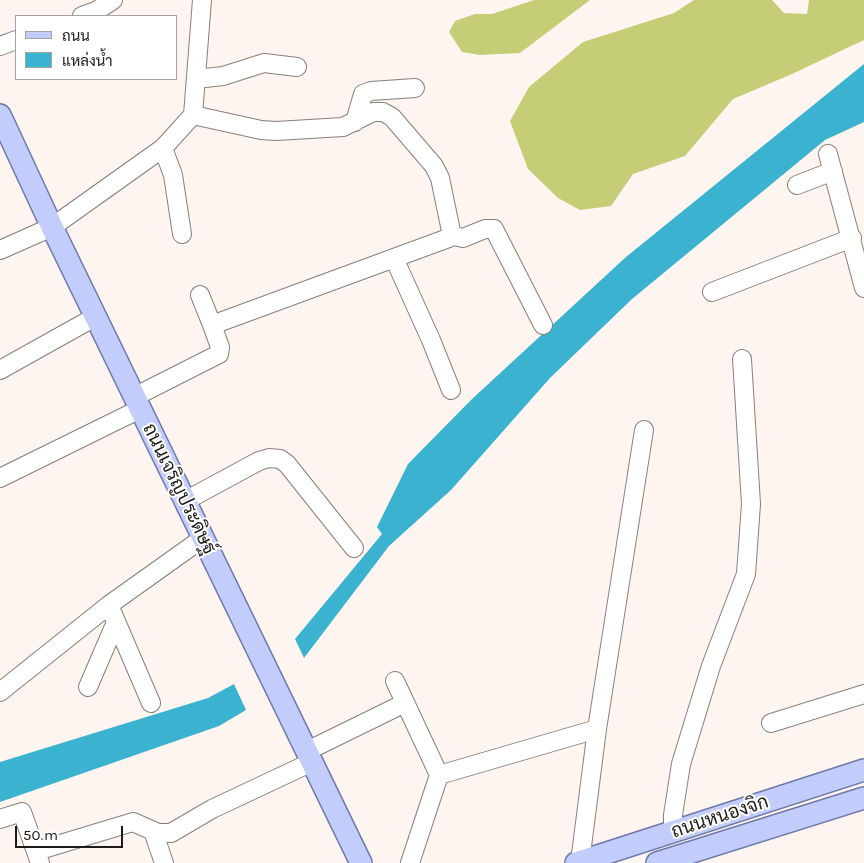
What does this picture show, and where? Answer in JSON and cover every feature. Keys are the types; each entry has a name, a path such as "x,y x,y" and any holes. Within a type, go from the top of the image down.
{"main road":[{"name":"ถนนเจริญประดิษฐ์","path":"0,115 95,317 361,863"},
{"name":"ถนนหนองจิก","path":"578,862 864,770"},
{"name":"ถนนหนองจิก","path":"657,863 864,798"}],"street":[{"path":"90,9 113,0"},
{"path":"0,250 52,226 163,148 193,115 202,0"},
{"path":"0,46 15,40"},
{"path":"196,79 222,76 264,63 297,67"},
{"path":"354,122 363,94 370,90 414,88"},
{"path":"193,115 261,130 276,131 343,127 373,112 383,112 392,117 434,166 440,178 451,231 454,236"},
{"path":"163,148 173,175 182,234"},
{"path":"828,154 857,243 864,288"},
{"path":"797,185 833,171"},
{"path":"212,326 438,240 454,236 463,238 485,228 494,229 542,325"},
{"path":"712,292 857,243"},
{"path":"394,258 451,390"},
{"path":"0,478 137,403 219,354 220,347 200,295"},
{"path":"5,368 95,317"},
{"path":"674,832 673,815 681,764 711,666 746,574 751,504 742,359"},
{"path":"578,862 644,430"},
{"path":"185,501 259,461 269,458 280,459 287,464 354,548"},
{"path":"0,692 109,605 203,538"},
{"path":"109,605 151,703"},
{"path":"88,688 116,622"},
{"path":"395,681 439,775 410,863"},
{"path":"770,723 864,694"},
{"path":"0,819 22,812 39,857 133,822 153,831 171,833 405,703"},
{"path":"439,775 597,729"},
{"path":"153,831 164,863"}],"green space":[{"path":"534,0 590,0 520,53 480,55 462,52 449,32 455,21 475,14 492,14"},
{"path":"694,0 772,0 784,13 807,14 809,0 864,0 864,40 733,99 685,156 633,174 611,206 580,210 558,198 528,169 510,121 529,87 583,42 674,13"}],"water":[{"path":"864,64 864,122 825,140 632,299 550,378 451,490 389,546 304,658 295,639 382,534 377,527 408,464 472,399 626,257"},
{"path":"234,684 246,710 219,726 0,802 0,762 208,698"}]}
